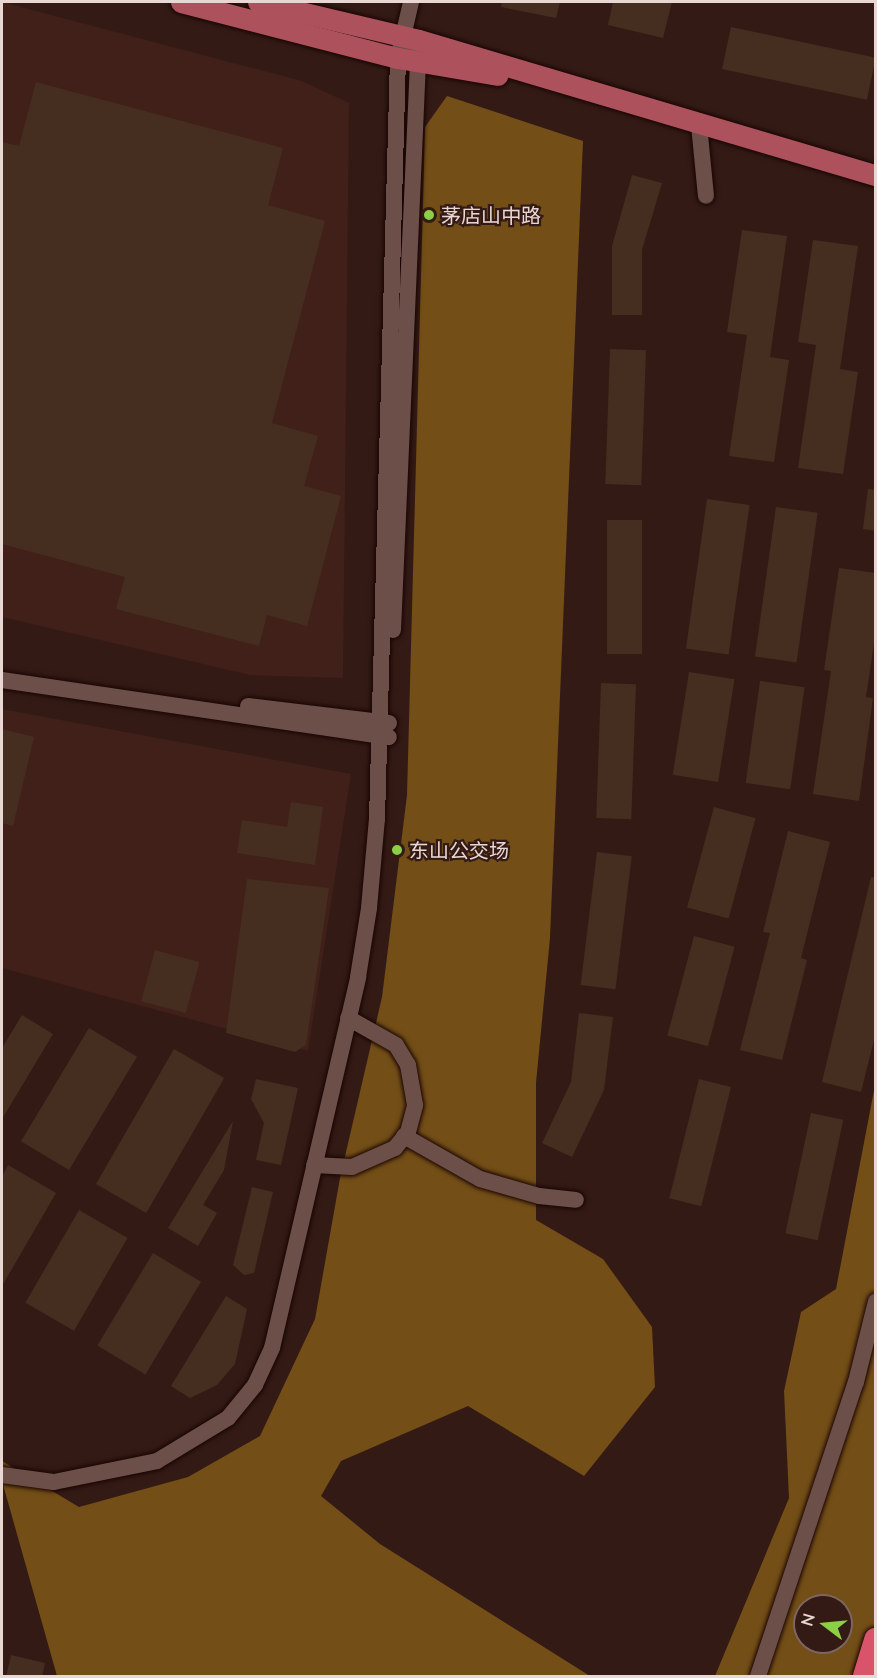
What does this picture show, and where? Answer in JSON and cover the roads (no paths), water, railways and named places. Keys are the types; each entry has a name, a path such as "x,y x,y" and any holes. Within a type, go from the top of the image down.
{"highway":[{"path":"865,1677 876,1640"},
{"path":"870,1677 876,1655"}],"main road":[{"path":"181,2 408,60 579,88"},
{"path":"258,2 403,35 699,125 876,175"}],"street":[{"path":"2,1485 54,1492 161,1471 235,1426 264,1391 282,1351 319,1167 352,1020 369,908 385,730 408,60 403,35 411,2"},
{"path":"699,125 706,196"},
{"path":"2,673 385,730"},
{"path":"2,680 385,730"},
{"path":"319,1167 352,1167 376,1159 404,1136 415,1105 408,1065 396,1044 352,1020"},
{"path":"404,1136 480,1179 539,1196 576,1200"},
{"path":"2,1475 54,1482 157,1461 228,1418 255,1385 272,1348 319,1167"},
{"path":"758,1677 856,1382 876,1302"}],"place":[{"name":"茅店山中路","path":"429,215"},
{"name":"东山公交场","path":"397,850"}]}
